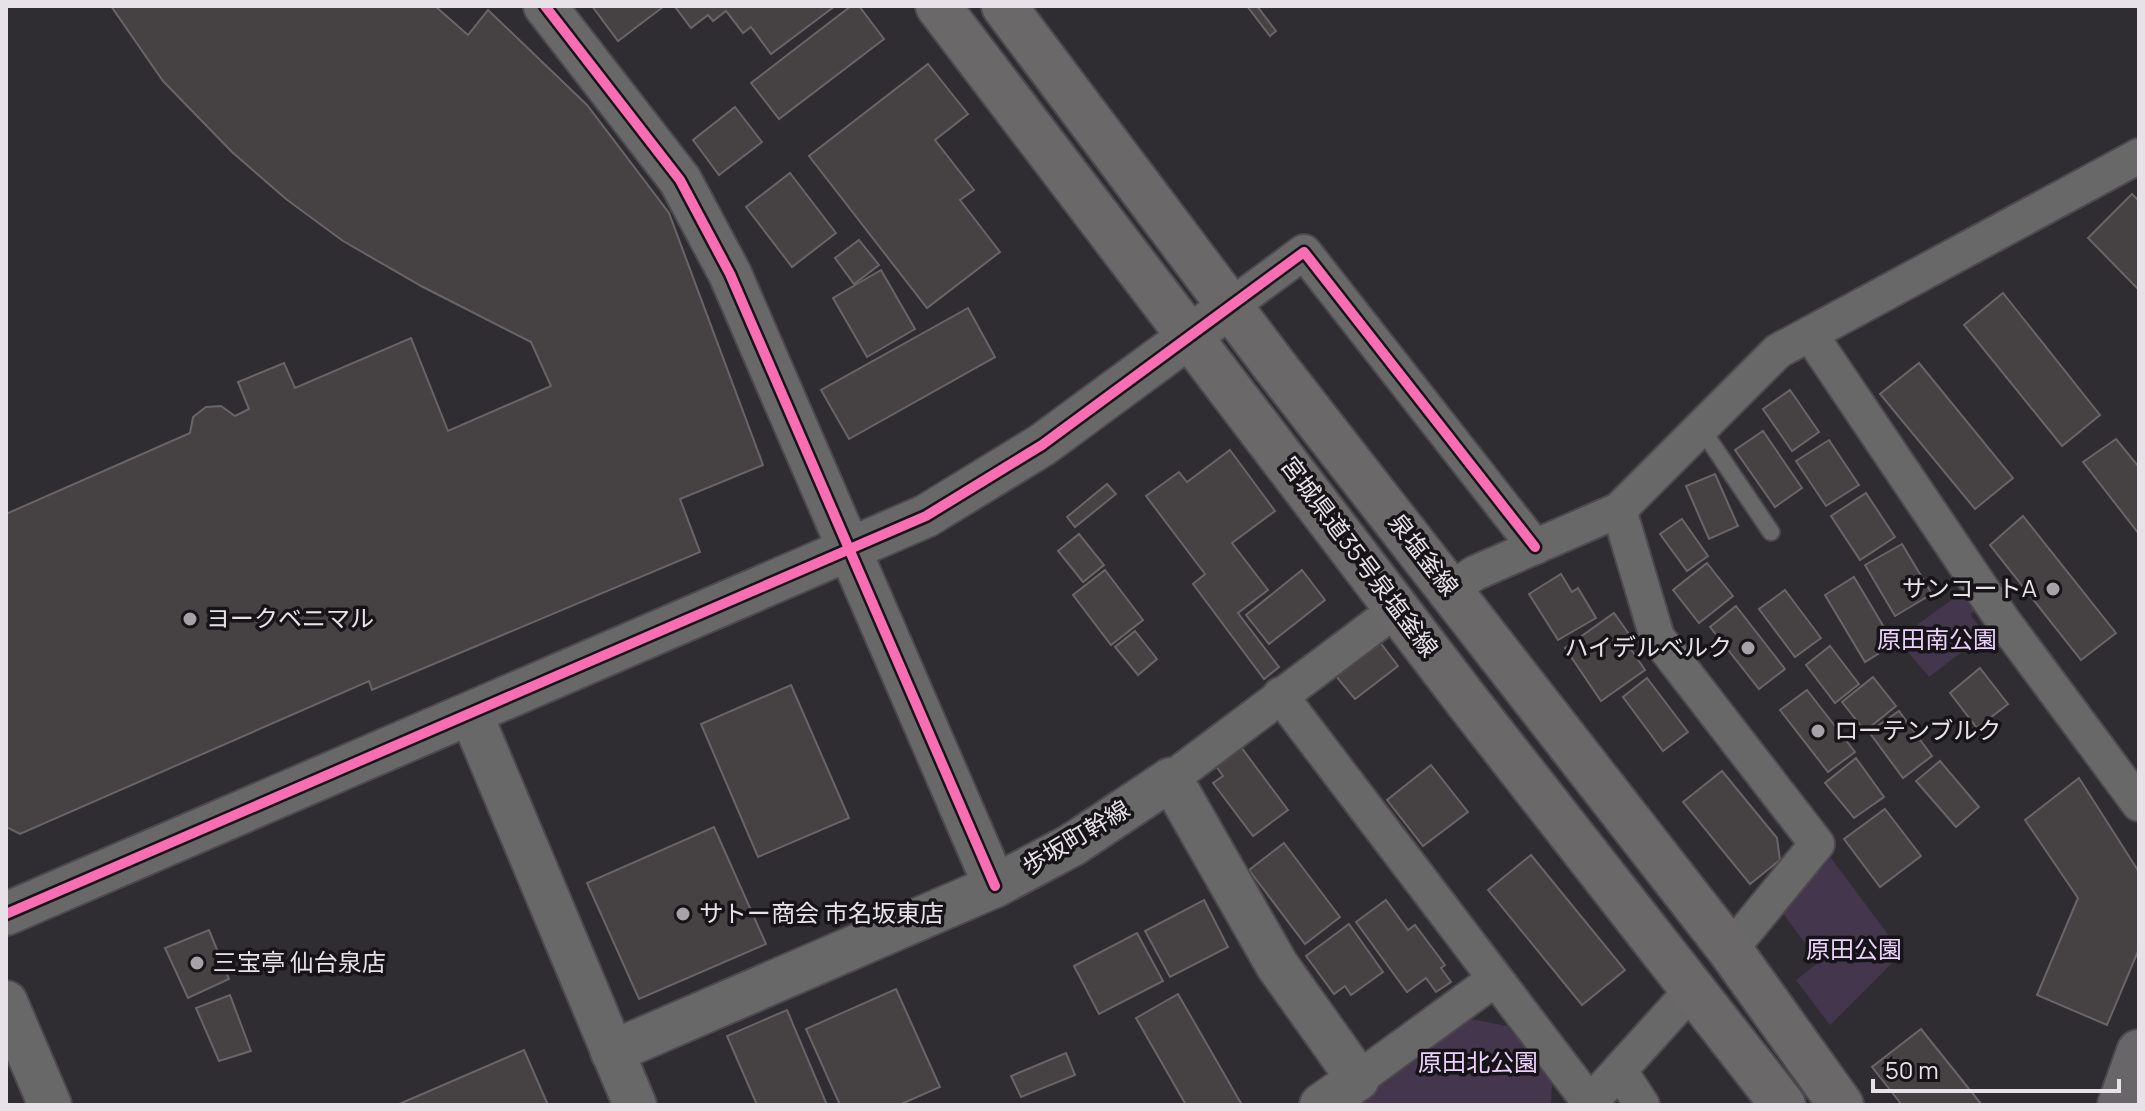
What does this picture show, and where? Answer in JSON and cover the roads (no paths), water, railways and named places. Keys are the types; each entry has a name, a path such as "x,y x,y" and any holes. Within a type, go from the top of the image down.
{"highway":[{"path":"2120,1105 2139,1052"}],"main road":[{"name":"宮城県道35号泉塩釜線","path":"938,6 1783,1105"},
{"name":"泉塩釜線","path":"1004,6 1231,306 1730,950 1841,1105"}],"street":[{"path":"545,6 680,180 730,274 995,886"},
{"path":"1451,589 1475,573 1619,510 1778,351 2139,156"},
{"path":"6,914 849,552 926,516 988,480 1304,252 1535,547"},
{"path":"1810,334 2004,622 2139,804"},
{"path":"1619,510 1657,637 1817,844 1730,950"},
{"path":"1358,1079 1277,965 1171,779 1398,608"},
{"path":"1280,695 1589,1104 1693,989"},
{"path":"471,714 635,1105"},
{"name":"歩坂町幹線","path":"612,1052 995,886 1072,845 1171,779"},
{"path":"1321,1105 1495,979"},
{"path":"6,1002 50,1105"},
{"path":"1620,1071 1642,1105"}],"lane":[{"path":"1701,428 1771,532"}],"place":[{"name":"サンコートA","path":"2053,589"},
{"name":"ヨークベニマル","path":"190,619"},
{"name":"ハイデルベルク","path":"1748,648"},
{"name":"ローテンブルク","path":"1818,731"},
{"name":"サトー商会 市名坂東店","path":"683,914"},
{"name":"三宝亭 仙台泉店","path":"197,963"}],"park label":[{"name":"原田南公園","path":"1937,640"},
{"name":"原田公園","path":"1854,950"},
{"name":"原田北公園","path":"1478,1063"}]}
